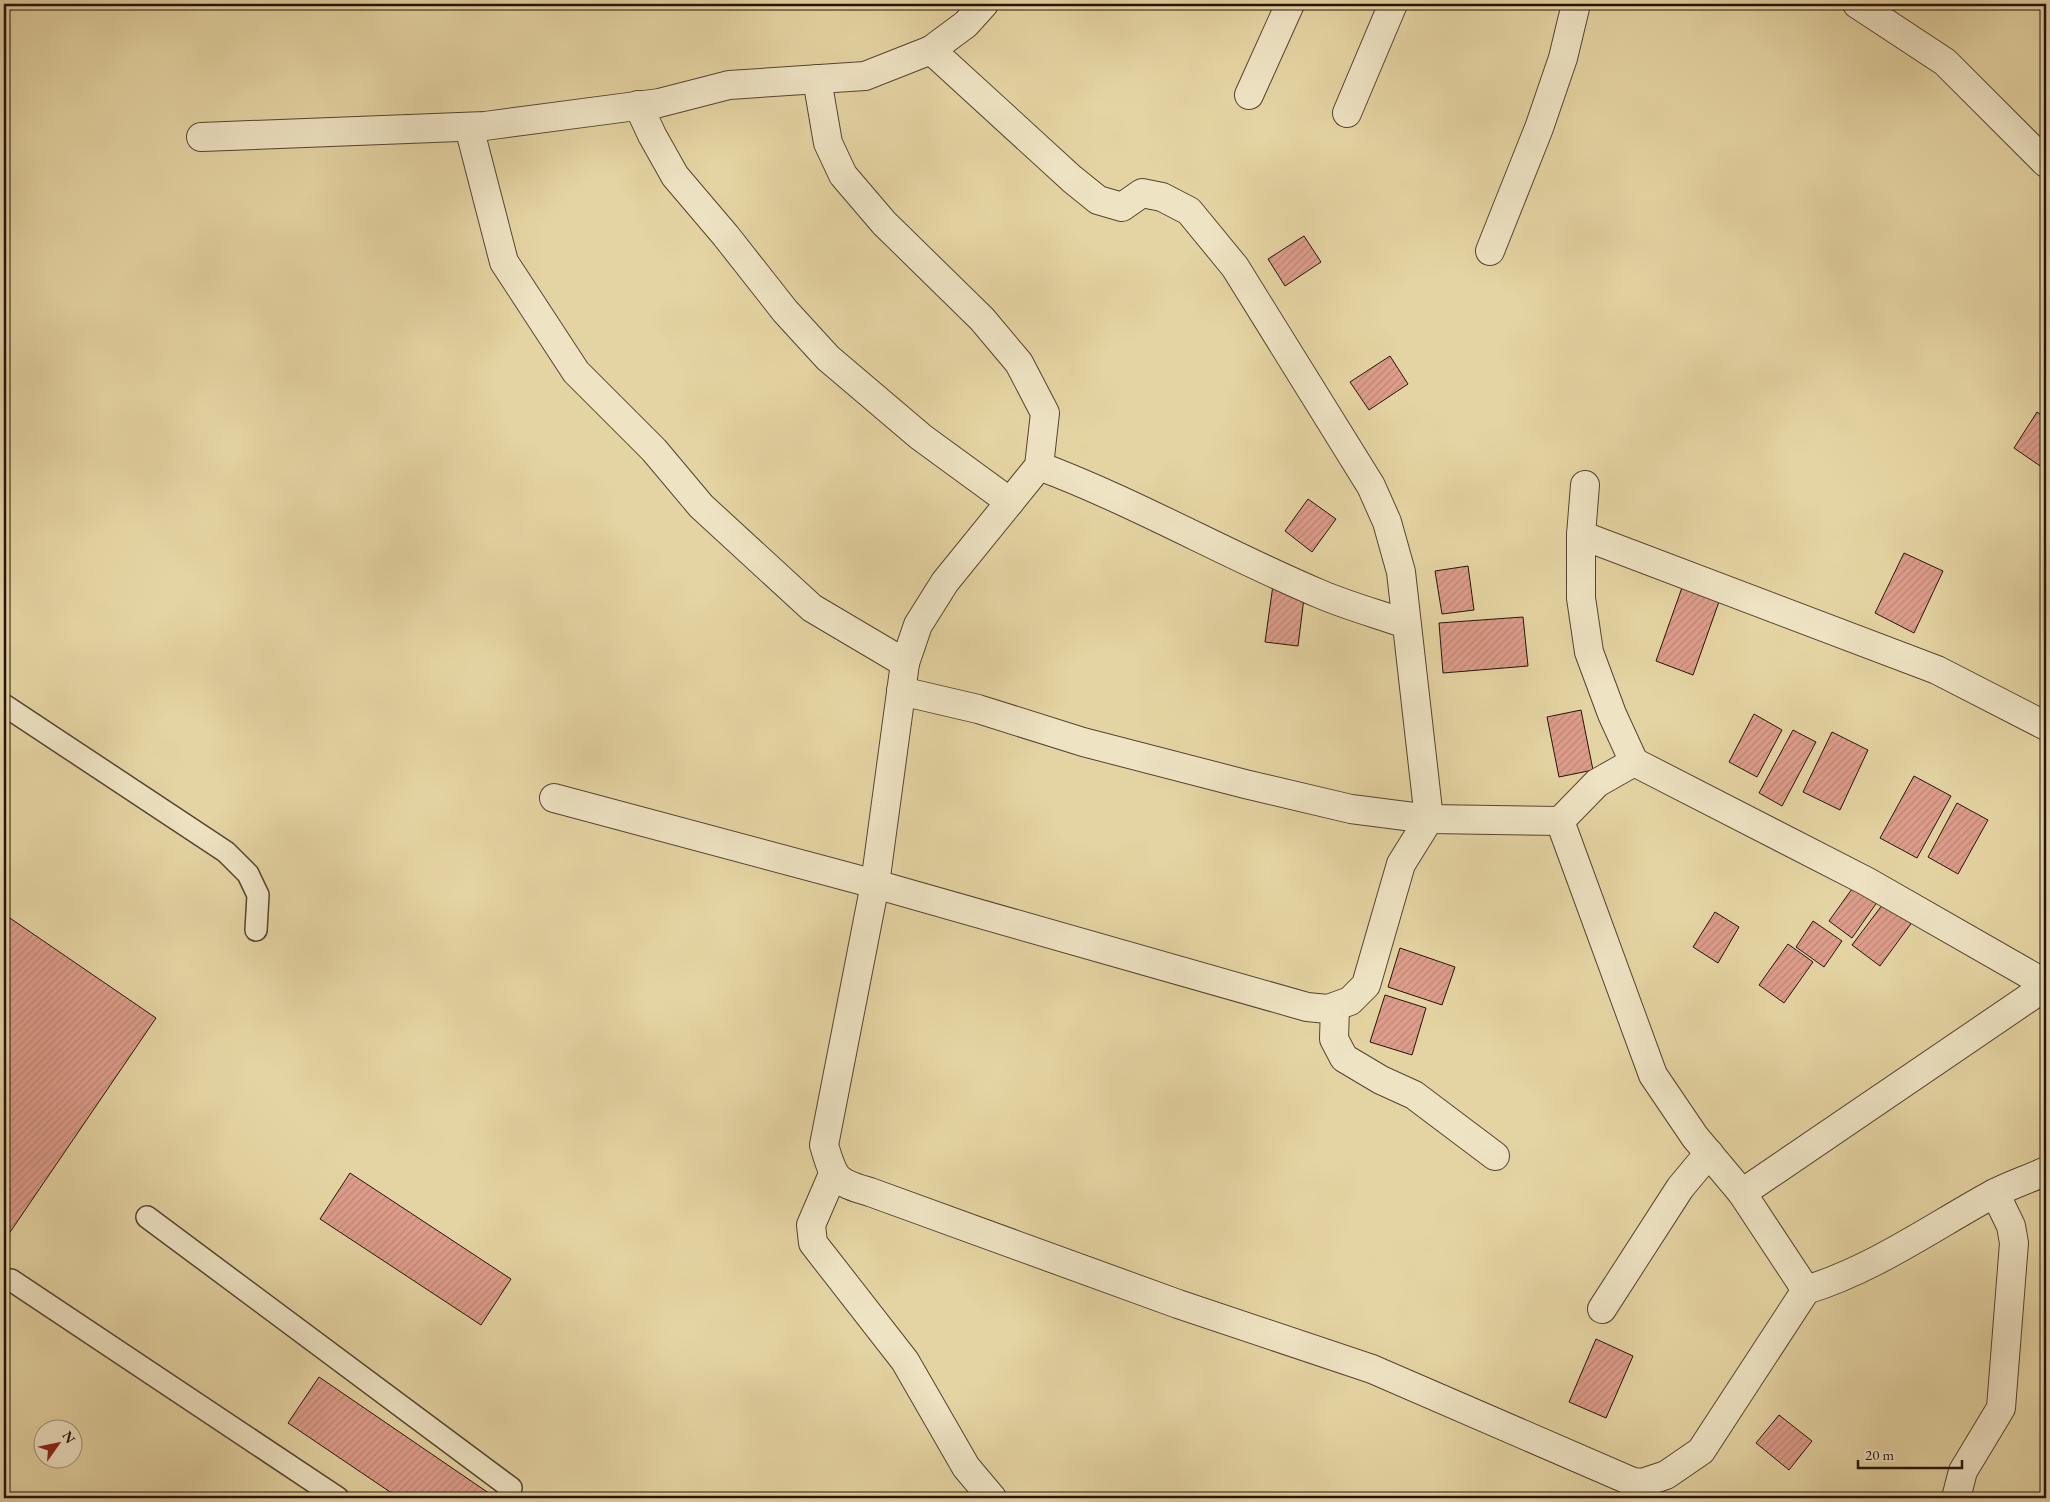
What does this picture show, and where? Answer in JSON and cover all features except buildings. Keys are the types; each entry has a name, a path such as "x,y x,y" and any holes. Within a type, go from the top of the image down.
{"street":[{"path":"201,138 469,127 659,103 729,85 865,76 931,50 966,24 984,4"},
{"path":"1249,96 1290,4"},
{"path":"1346,113 1394,4"},
{"path":"1490,251 1539,128 1563,58 1576,4"},
{"path":"1857,4 1945,62 2046,163"},
{"path":"554,798 875,884 1308,1007 1328,1009 1335,1007 1350,1001 1366,985 1401,864 1429,819 1401,572 1387,522 1371,486 1235,267 1189,211 1162,197 1142,193 1122,206 1098,200 1072,179 931,50"},
{"path":"818,79 828,143 843,176 884,223 982,319 1019,363 1045,413 1039,466 945,582 918,625 905,663 875,884 824,1145 833,1174 847,1185 880,1195 1178,1304 1372,1369 1633,1482 1642,1483 1652,1489 1666,1476 1701,1452 1806,1290 1832,1282 1893,1253 1995,1193 2046,1171"},
{"path":"638,105 675,176 726,236 785,311 828,358 921,437 1010,502"},
{"path":"469,127 504,262 576,372 654,450 701,506 812,608 905,663"},
{"path":"1039,466 1088,484 1321,595 1406,624"},
{"path":"1585,485 1581,535 1581,598 1589,652 1612,714 1634,762 1866,881 2046,985 1742,1193"},
{"path":"1581,535 1937,670 2046,726"},
{"path":"901,691 978,710 1083,742 1245,784 1351,809 1429,819 1560,821 1597,783 1634,762"},
{"path":"1560,821 1654,1075 1695,1137 1742,1193 1806,1290"},
{"path":"1335,1007 1334,1039 1344,1058 1382,1080 1414,1095 1495,1156"},
{"path":"1602,1309 1680,1188 1709,1153"},
{"path":"833,1174 811,1225 813,1243 905,1361 966,1467 992,1498"},
{"path":"1956,1498 1963,1471 2001,1408 2006,1322 2014,1243 2011,1226 1995,1193"}],"lane":[{"path":"4,705 226,852 248,874 258,895 256,930"},
{"path":"147,1217 511,1488"},
{"path":"11,1280 338,1498"}]}
